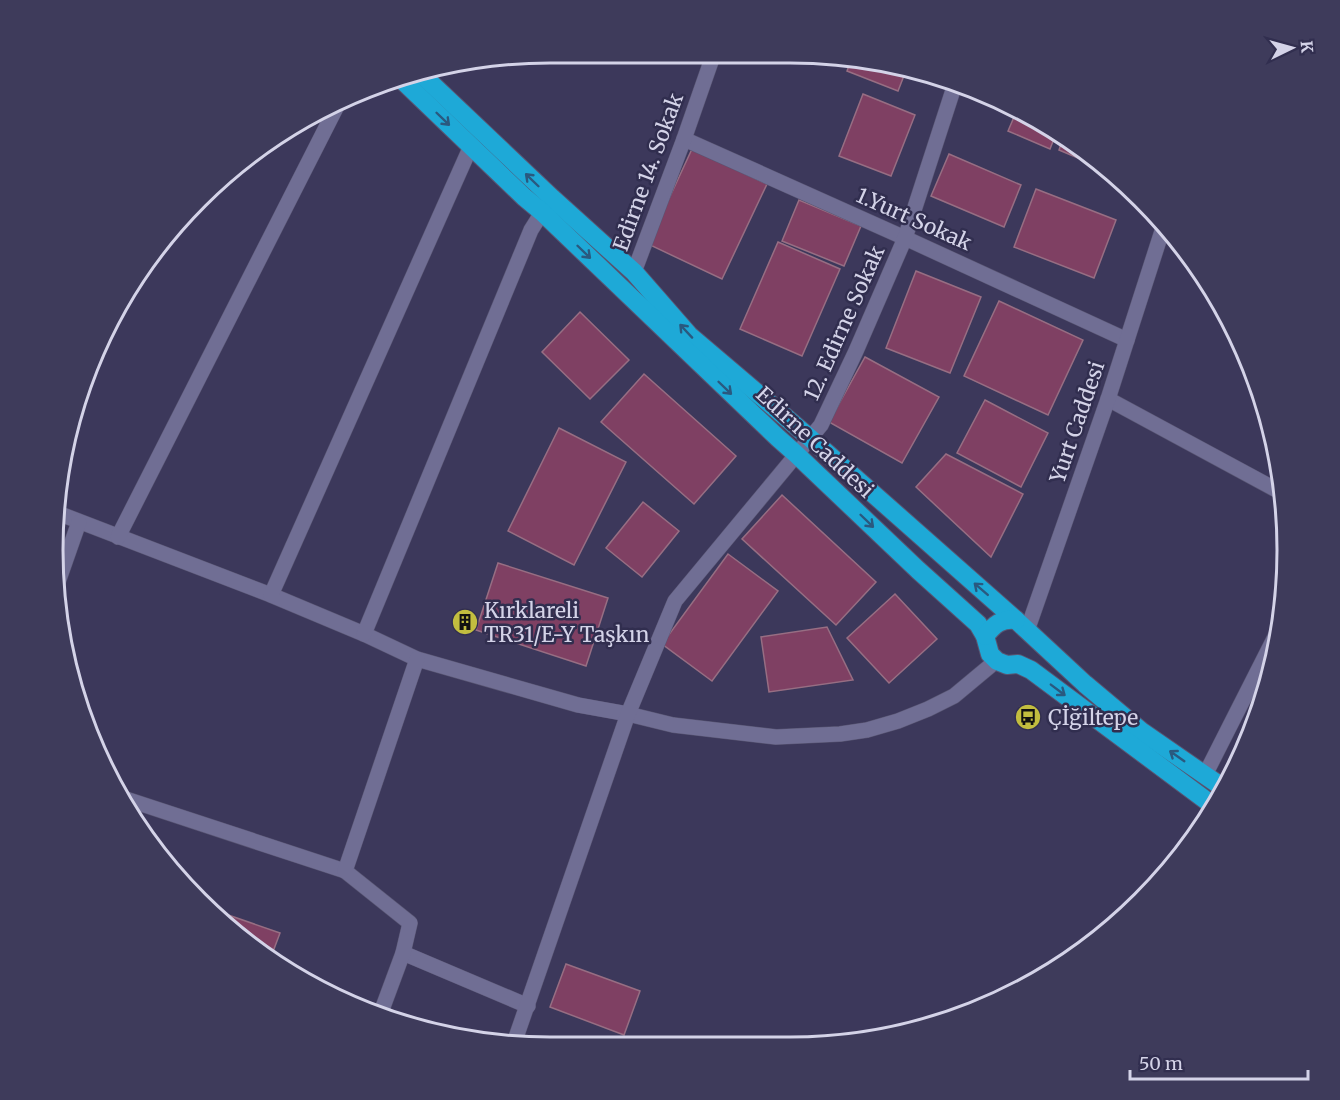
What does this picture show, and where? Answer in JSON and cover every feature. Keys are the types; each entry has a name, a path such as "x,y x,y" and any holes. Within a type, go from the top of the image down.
{"highway":[{"name":"Edirne Caddesi","path":"426,79 778,438 978,624 986,636 990,654 1007,663"},
{"name":"Edirne Caddesi","path":"407,85 524,197 547,205 634,272 690,335 1024,627 1085,684 1141,731 1217,784"},
{"path":"986,636 994,624 1007,619 1024,627 1031,646 1028,654 1007,663"},
{"path":"1007,663 1031,670 1207,801"}],"street":[{"name":"Edirne 14. Sokak","path":"634,272 711,63"},
{"name":"12. Edirne Sokak","path":"517,1036 628,714 675,601 821,425 906,238 953,91"},
{"path":"118,537 333,114"},
{"name":"1.Yurt Sokak","path":"684,139 1127,340"},
{"path":"271,595 471,146"},
{"path":"364,634 531,230 547,205"},
{"name":"Yurt Caddesi","path":"1024,627 1029,625 1108,399 1161,235"},
{"path":"1108,399 1273,488"},
{"path":"64,516 271,595 417,659 578,705 673,725 776,737 840,734 867,730 928,709 954,696 990,666 1007,663"},
{"path":"64,566 79,522"},
{"path":"1204,775 1265,656"},
{"path":"345,871 417,659"},
{"path":"132,801 345,871 410,923 403,953 383,1007"},
{"path":"403,953 528,1006"}],"building":[{"path":"849,66 854,67 904,77 898,91 847,71"},
{"path":"863,94 915,115 891,176 839,156"},
{"path":"1014,118 1053,140 1050,149 1008,131"},
{"path":"1061,145 1078,158 1059,150"},
{"path":"692,149 767,184 722,279 648,244"},
{"path":"949,154 1021,185 1004,227 931,196"},
{"path":"1036,189 1116,220 1094,278 1014,247"},
{"path":"799,200 861,226 844,266 782,241"},
{"path":"778,242 840,269 802,356 740,329"},
{"path":"916,271 981,297 950,373 886,348"},
{"path":"999,301 1083,340 1048,415 964,376"},
{"path":"580,312 629,360 590,399 542,352"},
{"path":"865,357 939,397 902,463 829,422"},
{"path":"644,374 736,456 694,504 601,422"},
{"path":"985,400 1048,433 1021,487 957,453"},
{"path":"559,428 626,462 574,565 508,531"},
{"path":"946,454 1023,494 991,557 916,487"},
{"path":"782,495 876,582 836,625 742,539"},
{"path":"643,502 679,531 642,577 606,548"},
{"path":"728,554 778,591 712,681 662,644"},
{"path":"498,563 608,598 586,666 476,630"},
{"path":"895,594 937,639 889,683 847,638"},
{"name":"Kırklareli TR31/E-Y Taşkın","path":"466,611 473,614 465,633 457,629"},
{"path":"827,627 853,680 769,692 761,637"},
{"path":"228,915 280,933 273,951"},
{"path":"566,964 640,991 624,1035 550,1007"}],"place":[{"name":"Kırklareli TR31/E-Y Taşkın","path":"465,622"},
{"name":"Çİğiltepe","path":"1028,717"}]}
